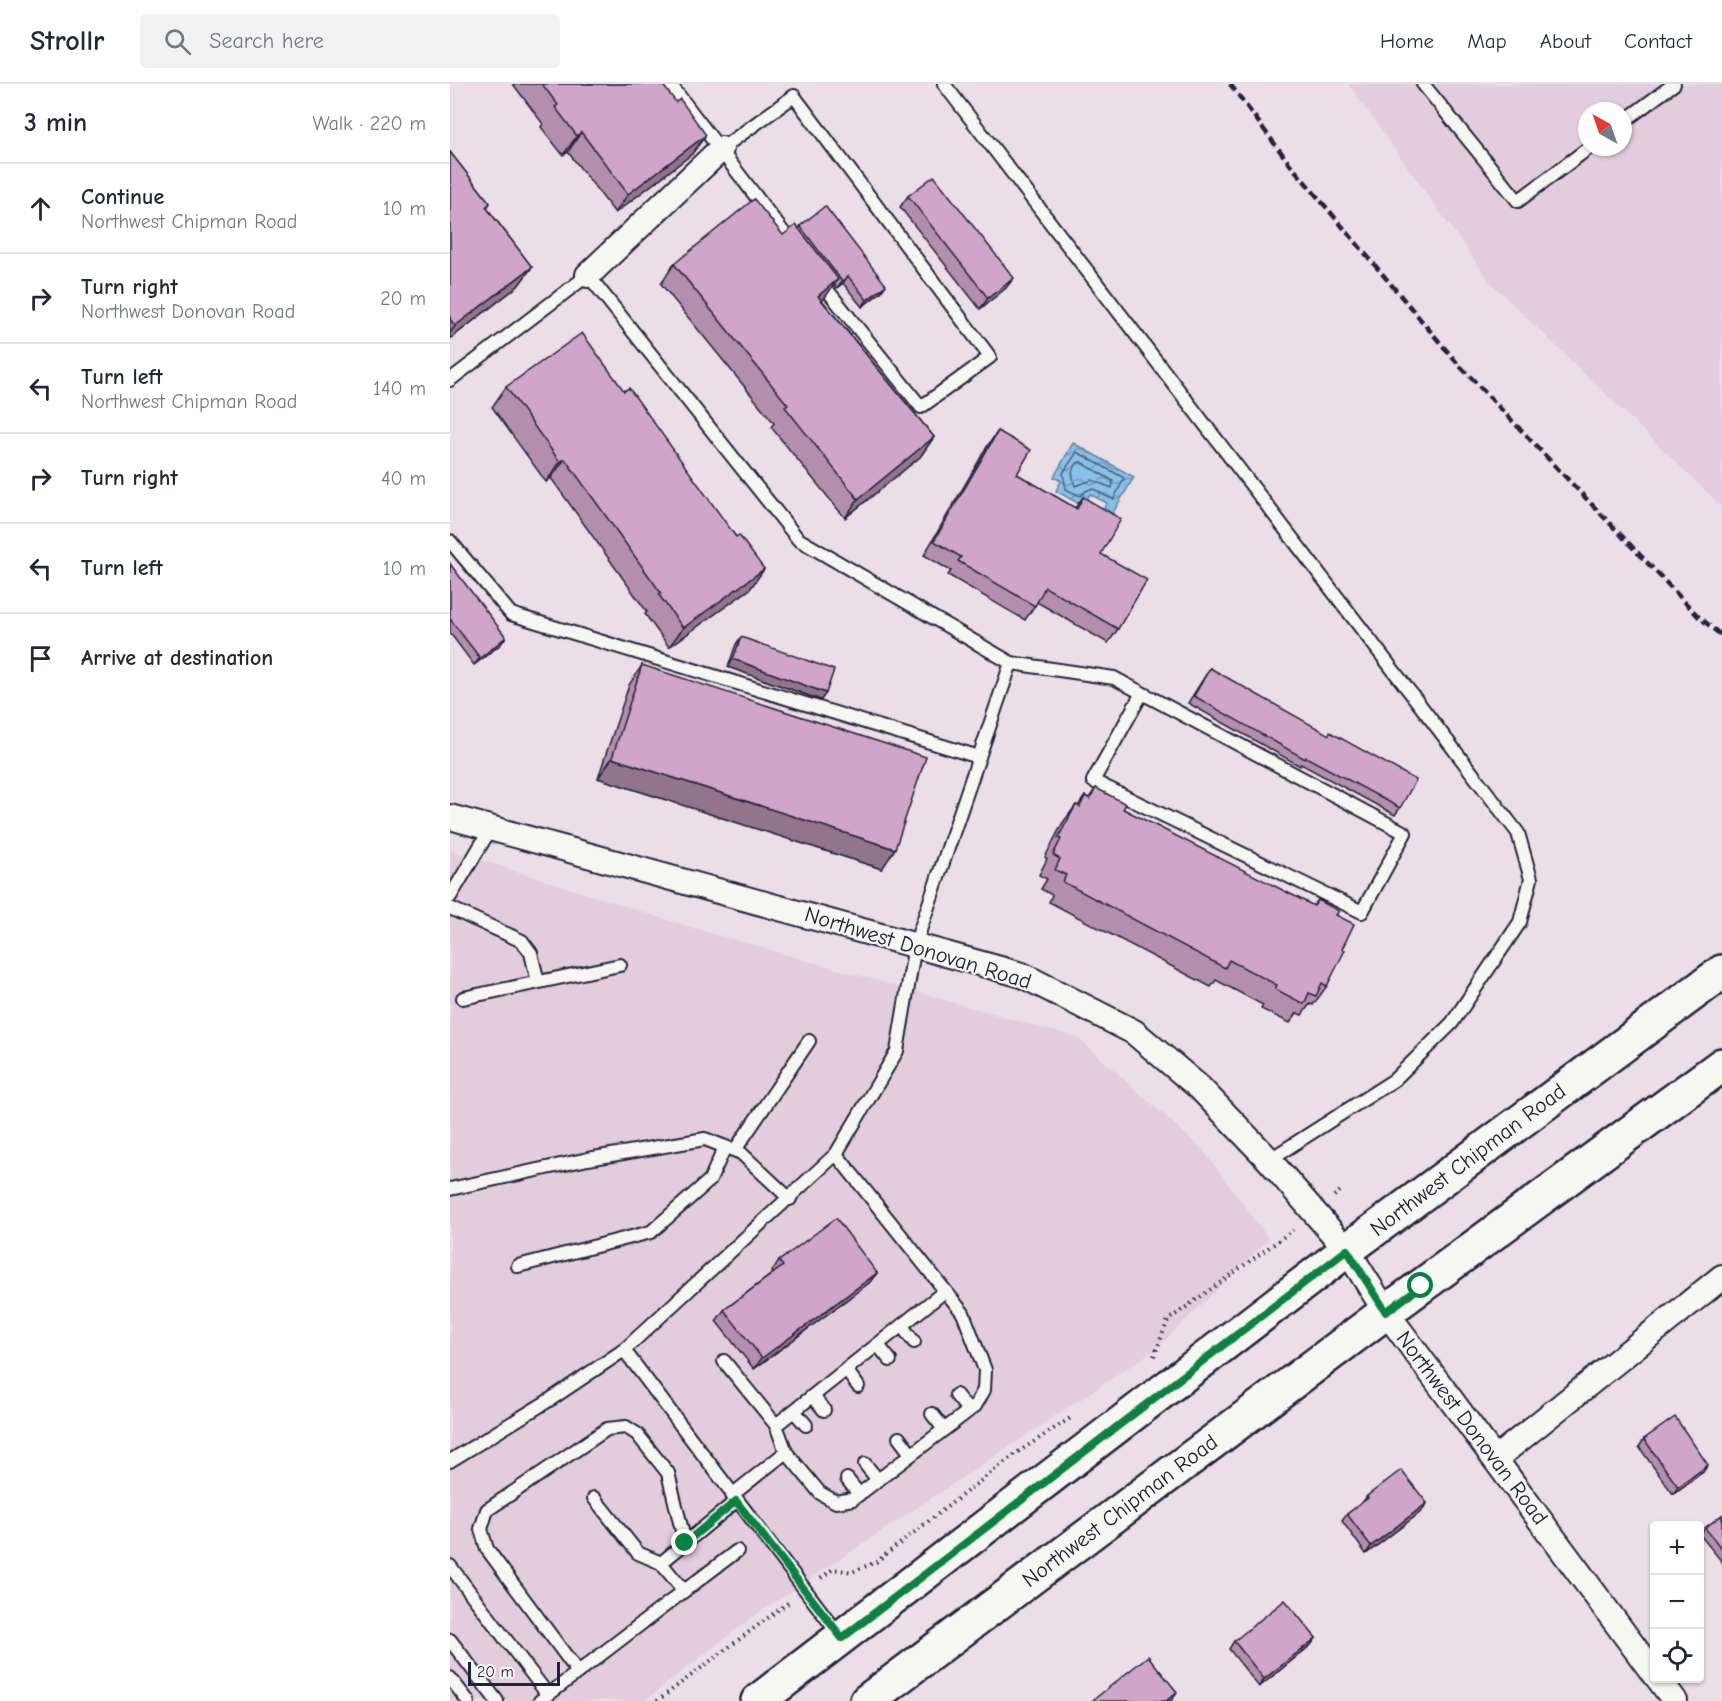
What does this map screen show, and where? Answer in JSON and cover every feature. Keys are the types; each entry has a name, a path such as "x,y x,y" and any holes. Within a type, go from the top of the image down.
{"main road":[{"name":"Northwest Chipman Road","path":"758,1701 1347,1250 1722,972"},
{"name":"Northwest Chipman Road","path":"867,1701 1386,1312 1722,1065"}],"street":[{"path":"588,275 721,150"},
{"name":"Northwest Donovan Road","path":"450,816 1022,975 1134,1032 1200,1088 1269,1160 1347,1250 1386,1312 1650,1669"},
{"path":"1495,1459 1722,1277"},
{"path":"1662,1683 1675,1701"}],"lane":[{"path":"670,84 799,253"},
{"path":"944,84 1340,605 1518,833 1531,879 1520,922 1452,1023 1394,1080 1269,1160"},
{"path":"1423,84 1518,201 1578,156"},
{"path":"1632,115 1674,84"},
{"path":"721,150 794,96 990,357 921,407 813,272"},
{"path":"450,380 588,275 798,539 1011,663 1114,678 1405,833 1362,912 1093,781 1142,693"},
{"path":"450,541 511,614 979,757"},
{"path":"450,1461 542,1405 624,1350 790,1199 836,1154 897,1051 915,945 1011,663"},
{"path":"450,897 491,828"},
{"path":"450,908 522,941 531,953 538,982"},
{"path":"463,998 620,964"},
{"path":"518,1266 651,1232 710,1180 809,1041"},
{"path":"450,1189 588,1159 705,1139 741,1153 790,1199"},
{"path":"724,1361 776,1425 786,1452 820,1493 836,1502 853,1499 975,1406 984,1390 985,1370 963,1313 836,1154"},
{"path":"776,1425 945,1291"},
{"path":"902,1326 914,1342"},
{"path":"878,1345 890,1360"},
{"path":"624,1350 842,1638"},
{"path":"846,1370 858,1386"},
{"path":"956,1395 968,1410"},
{"path":"813,1396 824,1410"},
{"path":"795,1411 806,1425"},
{"path":"932,1413 944,1429"},
{"path":"578,1672 487,1549 481,1529 487,1510 607,1429 626,1427 637,1434 668,1473 685,1543"},
{"path":"899,1438 911,1454"},
{"path":"661,1563 786,1452"},
{"path":"865,1464 878,1480"},
{"path":"847,1479 859,1494"},
{"path":"594,1498 638,1553 661,1563 684,1591"},
{"path":"450,1566 544,1698 737,1551"},
{"path":"450,1640 497,1701"},
{"path":"450,1678 468,1701"}],"path":[{"path":"1339,1193 1343,1189"},
{"path":"1150,1366 1168,1320 1285,1236"},
{"path":"657,1701 833,1569 852,1572 876,1562 1015,1454 1073,1416"}],"shaded area":[{"path":"1348,84 1722,84 1722,507 1490,282"},
{"path":"450,850 693,928 1078,1038 1203,1150 1269,1239 1156,1349 751,1618 644,1701 450,1701"}],"water":[{"path":"1073,443 1134,477 1111,516 1102,511 1107,503 1090,494 1083,506 1056,491 1061,481 1054,477"}],"building":[{"path":"542,84 662,84 676,102 680,99 706,135 628,194 581,132 577,136 555,107 558,105"},
{"path":"450,152 490,203 486,207 532,267 455,326 450,319"},
{"path":"934,176 1014,278 988,298 908,196"},
{"path":"754,199 783,235 796,225 838,279 818,296 934,437 858,499 785,407 788,405 674,264"},
{"path":"825,206 886,285 867,300 848,276 842,281 800,226"},
{"path":"582,333 624,391 629,388 736,537 739,535 764,569 683,628 659,595 661,593 565,459 560,462 506,387"},
{"path":"998,431 1031,450 1017,474 1077,509 1083,497 1121,519 1101,554 1147,580 1118,629 1045,587 1035,606 958,561 961,557 934,541"},
{"path":"450,564 506,637 480,658 450,619"},
{"path":"741,637 834,670 826,693 733,659"},
{"path":"642,665 926,757 895,849 612,758"},
{"path":"1210,668 1329,735 1330,732 1416,780 1400,808 1306,757 1305,759 1194,696"},
{"path":"1096,788 1126,804 1123,809 1314,906 1318,900 1339,911 1336,915 1354,924 1342,949 1345,950 1327,986 1322,983 1316,996 1309,993 1304,1004 1275,989 1277,985 1229,960 1225,968 1063,882 1066,875 1055,870 1060,859 1053,855 1061,839 1058,838 1076,805 1080,807 1085,796 1090,799"},
{"path":"836,1218 877,1273 762,1358 724,1310 783,1266 779,1261"},
{"path":"1675,1417 1708,1465 1678,1487 1644,1439"},
{"path":"1401,1470 1427,1503 1371,1546 1347,1514"},
{"path":"1722,1515 1722,1549 1705,1528"},
{"path":"1285,1600 1316,1638 1264,1679 1234,1641"},
{"path":"1148,1656 1177,1692 1166,1701 1092,1701"}],"railway":[{"path":"1230,84 1289,163 1458,364 1699,617 1722,636"}],"route":[{"path":"685,1543 736,1501 842,1638 1347,1250 1386,1312 1421,1286"}]}
